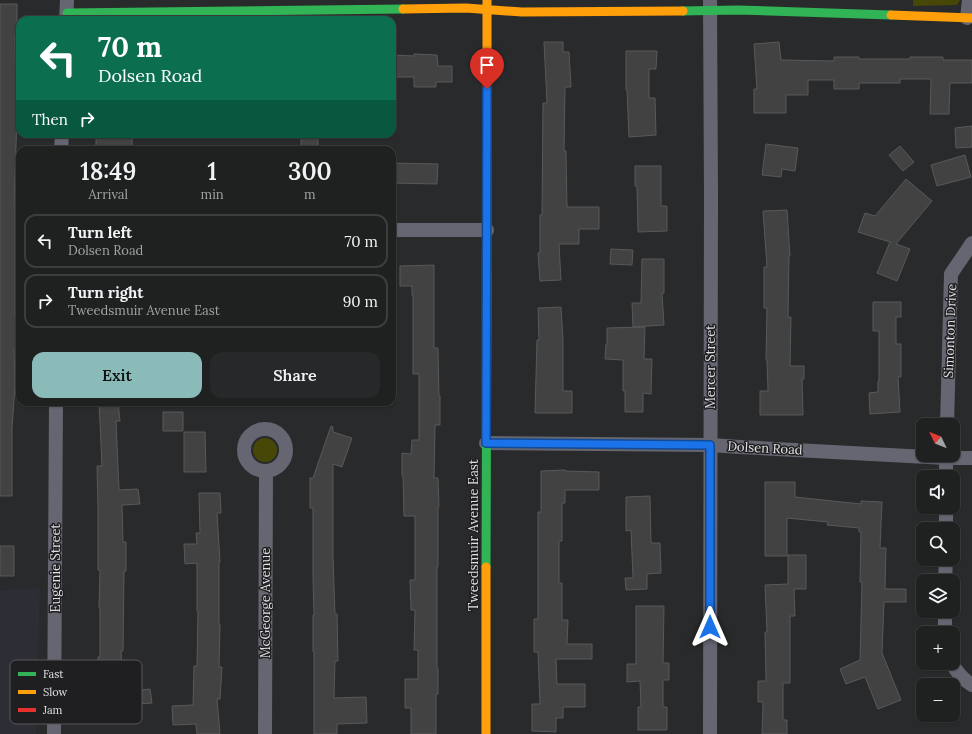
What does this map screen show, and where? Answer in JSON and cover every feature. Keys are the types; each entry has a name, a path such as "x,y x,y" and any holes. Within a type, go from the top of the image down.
{"street":[{"name":"Tweedsmuir Avenue East","path":"486,734 487,0"},
{"path":"67,11 466,8 522,12 710,5 738,10 970,18 969,0"},
{"name":"Mercer Street","path":"710,5 710,734"},
{"path":"396,230 487,230"},
{"name":"Simonton Drive","path":"947,418 951,274 972,243"},
{"name":"Eugenie Street","path":"54,660 56,406"},
{"name":"Dolsen Road","path":"486,443 710,445 916,455"},
{"name":"Dolsen Road","path":"960,457 972,458"},
{"name":"McGeorge Avenue","path":"265,734 266,471"},
{"path":"956,670 967,682 972,685"},
{"name":"Eugenie Street","path":"54,724 54,734"}],"shaded area":[{"path":"913,0 960,0 957,5 913,6"},
{"path":"265,438 273,442 277,450 273,458 265,462 257,458 253,450 257,442"},
{"path":"40,588 38,660 10,660 10,724 36,724 36,734 0,734 0,590"}],"building":[{"path":"0,4 17,4 15,36 16,138 14,204 16,349 14,349 15,385 12,429 12,496 0,496"},
{"path":"544,42 563,42 563,52 569,52 571,87 565,87 564,151 566,151 567,207 599,207 599,229 579,229 579,244 559,244 561,280 540,281 538,253 540,253 540,215 542,215 543,103 547,103"},
{"path":"779,42 781,60 834,61 834,57 859,57 859,59 910,59 910,57 943,57 943,60 972,60 972,83 950,83 949,114 930,114 931,79 900,79 900,83 859,83 859,89 834,89 834,80 808,80 808,95 786,95 786,113 754,113 754,89 757,89 754,44"},
{"path":"626,51 657,51 656,69 649,69 649,98 655,98 656,135 629,137 626,90"},
{"path":"414,54 437,55 438,66 452,66 452,82 436,82 436,87 414,87 414,77 396,77 396,55 414,56"},
{"path":"972,126 972,147 956,148 955,128"},
{"path":"96,138 132,138 132,146 96,146"},
{"path":"301,138 318,138 318,146 301,146"},
{"path":"766,144 798,148 795,171 782,169 781,177 762,175"},
{"path":"900,146 914,162 903,171 889,155"},
{"path":"965,155 971,177 937,186 931,165"},
{"path":"396,163 438,164 437,184 396,183"},
{"path":"635,166 661,166 661,206 667,206 667,231 638,232"},
{"path":"906,179 932,201 896,244 910,249 897,281 877,273 890,242 858,232 865,213 875,216"},
{"path":"787,210 790,256 788,317 791,317 790,366 804,366 804,379 802,379 803,415 760,415 760,391 768,391 766,360 767,308 764,308 764,267 767,267 763,211"},
{"path":"611,249 633,250 632,265 610,264"},
{"path":"642,259 664,259 664,293 662,293 664,325 633,327 632,303 641,303"},
{"path":"434,265 434,348 438,348 440,396 440,425 435,425 434,478 438,478 439,507 437,567 438,694 436,694 436,734 411,734 411,708 405,708 405,679 418,679 418,650 414,650 415,610 411,610 410,580 415,580 415,516 404,516 402,453 411,454 412,440 419,440 419,374 413,374 412,286 400,286 400,266"},
{"path":"873,302 901,302 901,317 896,317 896,344 901,344 901,377 898,377 900,412 870,414 869,393 878,392 879,381 879,331 873,331"},
{"path":"561,307 563,340 563,391 572,391 572,413 535,413 537,340 539,340 538,308"},
{"path":"645,327 644,359 652,359 651,394 643,393 643,412 625,412 623,360 605,359 607,328"},
{"path":"99,406 118,406 120,421 116,421 119,490 138,489 140,504 122,505 123,542 126,542 126,571 124,571 123,651 121,651 121,660 98,660 98,657 100,657 100,570 98,570 97,466 102,466"},
{"path":"163,412 183,412 183,431 163,431"},
{"path":"331,426 333,427 333,432 352,438 342,467 333,464 333,556 335,614 337,614 338,661 335,661 334,698 366,697 367,723 337,724 337,734 314,734 313,508 310,508 310,478 313,478"},
{"path":"184,432 205,432 206,472 184,472"},
{"path":"565,470 599,472 599,490 565,490 565,503 562,503 562,541 559,541 559,583 562,583 562,620 568,620 567,644 592,644 592,659 556,659 557,684 585,684 585,707 563,707 563,718 556,718 556,732 532,731 532,704 540,704 538,652 534,652 534,619 538,619 538,512 541,512 541,471"},
{"path":"765,482 795,482 795,497 861,504 861,501 882,502 880,548 886,548 885,589 906,589 906,602 884,602 882,653 901,700 878,709 865,677 846,684 840,669 860,660 862,582 860,582 861,532 859,532 859,528 827,525 828,522 787,518 787,556 765,556"},
{"path":"199,493 220,493 221,513 217,513 220,562 219,667 222,667 220,699 217,699 220,734 197,734 196,724 173,725 172,706 193,705 194,666 197,666 197,563 185,564 184,544 197,544 196,533 200,533"},
{"path":"650,496 651,543 660,543 661,573 647,574 647,589 626,590 625,578 633,578 631,530 626,531 626,497"},
{"path":"0,546 14,546 14,576 0,576"},
{"path":"788,555 806,555 806,589 794,589 795,616 790,616 790,683 783,683 783,720 787,720 787,734 762,734 763,702 758,702 758,681 766,681 765,632 767,632 765,585 788,584"},
{"path":"636,606 664,606 663,663 669,663 669,680 663,680 663,707 667,707 667,730 638,730 638,707 641,707 640,681 627,682 627,664 636,664"},
{"path":"150,689 152,703 142,704 142,690"}],"traffic: fast":[{"path":"67,13 403,9"},
{"path":"683,11 738,10 891,15"},
{"path":"486,567 487,275"}],"traffic: slow":[{"path":"487,0 487,54"},
{"path":"403,9 466,8 522,12 683,11"},
{"path":"891,15 972,18"},
{"path":"486,567 486,734"}],"traffic: jam":[{"path":"487,54 487,275"}],"route":[{"path":"487,89 486,443 710,445 710,627"}]}
